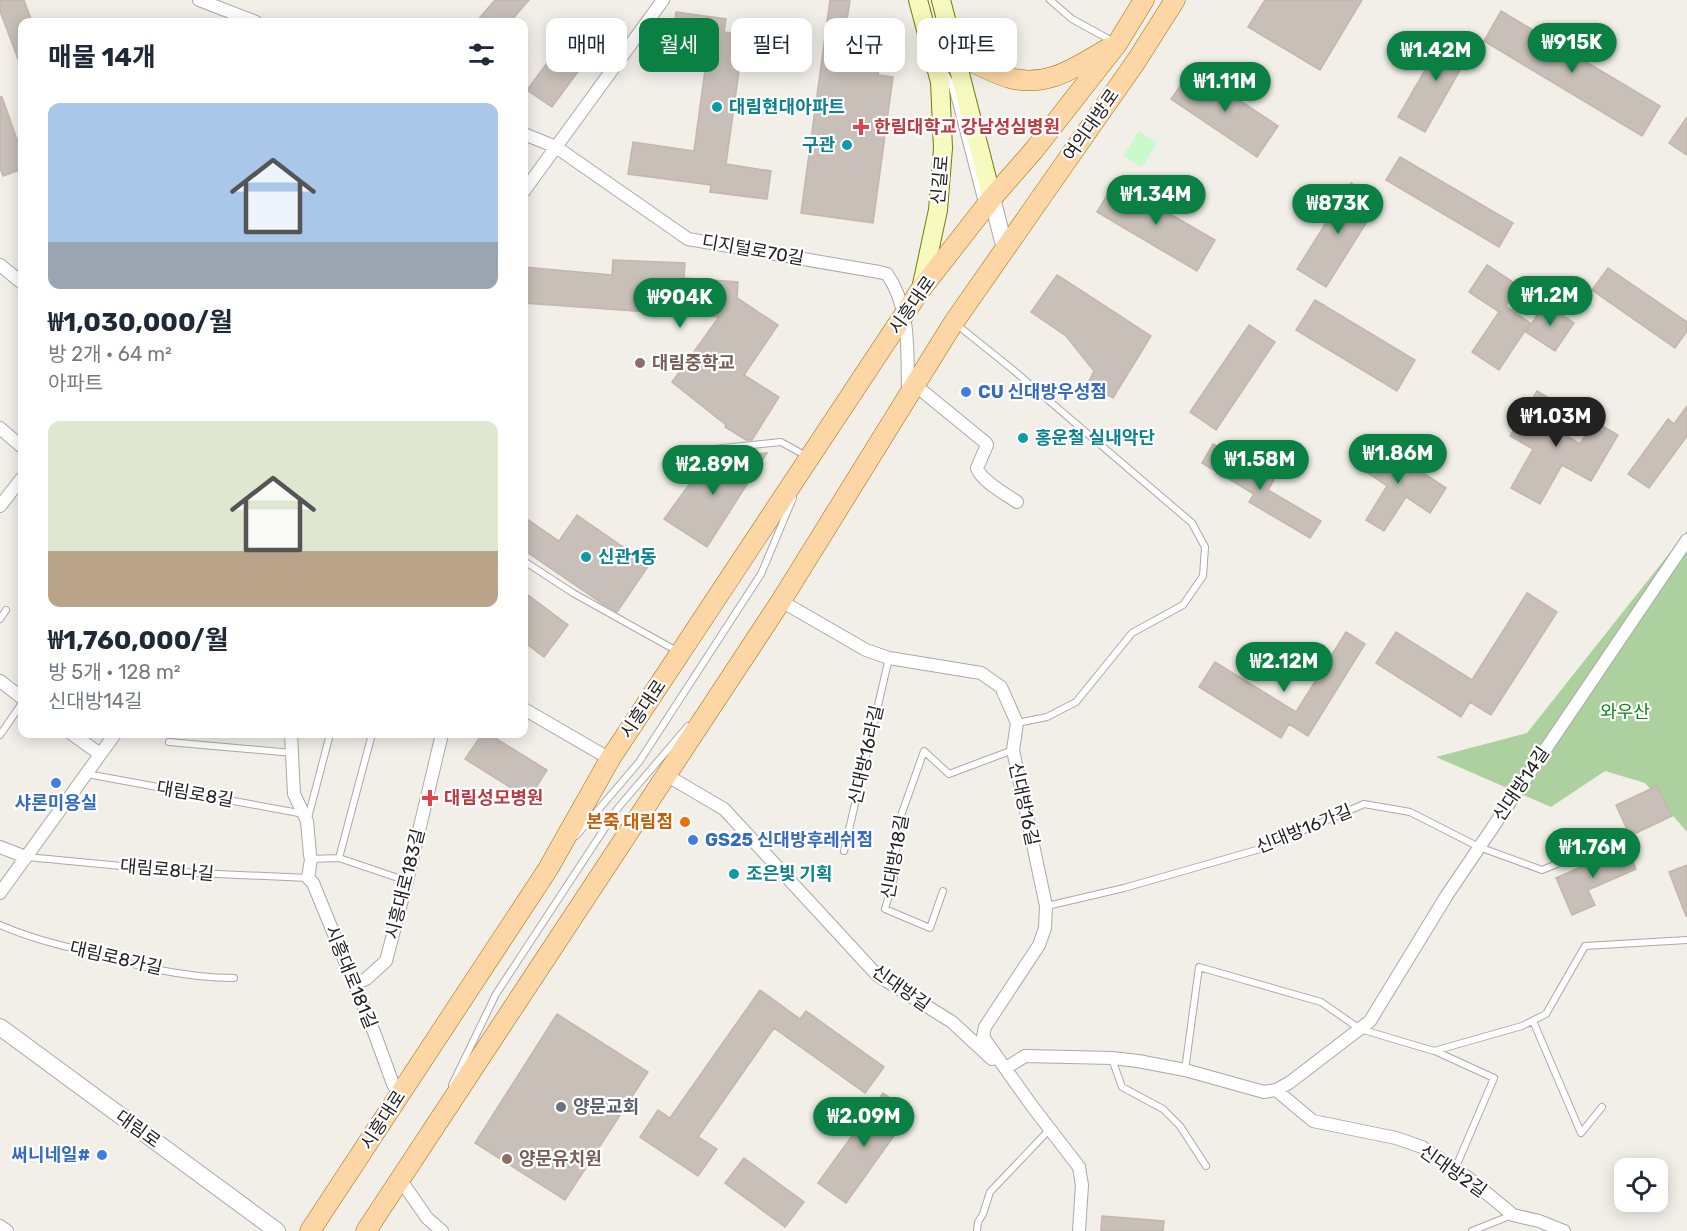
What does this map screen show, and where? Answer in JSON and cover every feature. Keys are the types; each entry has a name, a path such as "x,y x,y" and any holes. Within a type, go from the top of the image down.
{"main road":[{"name":"신길로","path":"918,0 923,18"},
{"path":"941,0 945,18"},
{"name":"여의대방로","path":"988,203 1034,150 1117,44 1144,0"},
{"name":"여의대방로","path":"1005,249 1137,60 1175,0"},
{"path":"997,72 1029,81 1046,79 1066,72 1117,44"},
{"name":"신길로","path":"921,289 938,210 943,148 938,72"},
{"path":"958,72 988,203"},
{"name":"시흥대로","path":"310,1231 548,869 610,759 921,289 988,203"},
{"path":"366,1231 781,601 954,322 1005,249"}],"street":[{"path":"199,0 246,18"},
{"path":"528,186 663,0"},
{"name":"디지털로70길","path":"528,136 556,147 688,239 887,274 898,292 904,316 911,391"},
{"path":"988,203 1005,249"},
{"path":"0,265 18,280"},
{"path":"911,391 986,443 977,471 983,478 1017,502"},
{"path":"0,428 18,444"},
{"path":"0,506 18,483"},
{"name":"신대방14길","path":"1276,1090 1370,1021 1447,895 1687,540"},
{"path":"781,601 866,650 889,658 981,673 1001,687 1017,723"},
{"path":"0,681 18,695"},
{"path":"528,711 610,759"},
{"name":"신대방16길","path":"1006,1068 983,1037 985,1027 1039,945 1045,928 1046,906 1012,750 1017,723"},
{"path":"78,738 100,754"},
{"path":"0,893 112,738"},
{"path":"291,738 294,794 306,818 311,859 308,878"},
{"name":"시흥대로183길","path":"354,984 366,979 386,961 441,738"},
{"name":"신대방길","path":"666,775 724,809 877,975 952,1022 988,1056 1006,1068 1079,1167 1082,1185 1079,1231"},
{"path":"0,847 26,857"},
{"name":"시흥대로181길","path":"308,878 313,883 399,1095"},
{"name":"대림로","path":"0,1027 277,1231"},
{"path":"1006,1068 1025,1056 1138,1060 1185,1070 1264,1092 1276,1090"},
{"name":"신대방2길","path":"1276,1090 1313,1121 1396,1138 1422,1147 1467,1177 1513,1215 1564,1231"},
{"path":"400,1179 427,1218 442,1231"},
{"path":"0,1226 7,1231"}],"lane":[{"path":"1050,0 1072,19 1117,44"},
{"path":"944,72 951,83 988,203"},
{"path":"954,322 1191,523 1205,547 1203,576 1183,605 1132,633 1076,702 1047,717 1017,723"},
{"path":"548,869 639,762 761,574 810,458 781,442 714,449"},
{"path":"528,564 573,593 681,652"},
{"path":"0,619 6,610"},
{"name":"신대방16라길","path":"844,851 889,658"},
{"path":"423,1144 496,994 618,808 731,676"},
{"path":"0,735 18,709"},
{"path":"306,818 329,738"},
{"path":"339,858 371,738"},
{"path":"169,742 293,753"},
{"name":"신대방18길","path":"944,891 930,928 885,909 894,878 898,824 924,751 949,774 1012,750"},
{"name":"대림로8길","path":"86,774 306,818"},
{"name":"신대방16가길","path":"1046,906 1124,888 1260,849 1364,804 1410,812 1479,847 1542,870 1622,838"},
{"name":"대림로8나길","path":"26,857 195,873 308,878"},
{"path":"311,859 339,858 407,881"},
{"name":"대림로8가길","path":"0,925 21,934 140,966 216,978 234,978"},
{"path":"1434,1051 1522,1026 1546,1014 1585,946 1687,940"},
{"path":"1185,1070 1199,967 1321,1002 1360,1029 1434,1051 1494,1078 1455,1169"},
{"path":"1533,1021 1581,1133 1602,1107"},
{"path":"1112,1058 1122,1087 1163,1109 1180,1126 1206,1166"},
{"path":"977,1231 978,1222 990,1192 1050,1130"},
{"path":"1472,1231 1513,1215"}],"green space":[{"path":"1139,131 1157,143 1142,167 1123,156"},
{"name":"와우산","path":"1687,531 1687,832 1645,783 1605,771 1551,807 1436,757 1527,733"}],"building":[{"path":"0,0 24,0 31,18 18,18 18,59 0,11"},
{"path":"495,0 529,0 513,18 479,18"},
{"name":"구관","path":"830,0 850,0 847,18 828,18"},
{"path":"1265,0 1362,0 1320,70 1248,27"},
{"path":"1501,11 1660,106 1642,136 1484,41"},
{"name":"대림현대아파트","path":"676,12 719,18 675,18"},
{"name":"대림현대아파트","path":"719,18 726,19 724,32 731,33 731,72 739,72 726,164 771,171 767,199 710,192 711,185 628,174 633,142 694,151 705,72 719,72"},
{"path":"1447,32 1473,47 1425,132 1398,117"},
{"name":"구관","path":"824,44 824,72 878,72 878,75 893,77 873,223 801,213"},
{"path":"546,64 546,72 578,72 552,107 528,91"},
{"path":"1192,69 1278,126 1257,157 1171,99"},
{"path":"0,97 2,97 18,143 18,170 3,176 0,168"},
{"path":"1687,117 1687,155 1669,143"},
{"path":"1400,157 1513,223 1499,247 1386,180"},
{"path":"1115,182 1215,240 1197,271 1097,212"},
{"path":"1351,183 1380,201 1326,287 1297,269"},
{"path":"613,260 685,263 684,278 738,282 737,298 778,325 744,375 779,397 752,440 746,440 725,427 726,425 672,382 719,317 528,303 528,267 612,275"},
{"path":"1487,265 1519,286 1506,306 1530,323 1499,370 1472,352 1499,312 1469,292"},
{"path":"1608,268 1687,322 1687,331 1675,348 1592,290"},
{"path":"1057,275 1151,336 1113,398 1088,383 1094,371 1066,336 1031,312"},
{"path":"1315,300 1415,360 1397,391 1296,330"},
{"path":"1545,303 1574,323 1555,351 1526,332"},
{"path":"1249,325 1275,342 1216,430 1190,412"},
{"path":"1537,391 1569,410 1557,430 1580,444 1594,421 1618,435 1591,481 1562,465 1540,504 1511,488 1533,449 1510,436"},
{"path":"1687,406 1687,436 1649,488 1628,474 1668,419 1674,424"},
{"path":"1375,441 1446,488 1430,513 1406,497 1384,531 1366,520 1387,486 1359,467"},
{"path":"1213,444 1274,480 1268,490 1321,521 1310,538 1249,502 1254,494 1202,463"},
{"path":"767,453 707,547 664,519 708,459"},
{"name":"신관1동","path":"577,515 649,565 617,612 528,553 528,520 559,541"},
{"path":"1527,593 1557,612 1491,715 1470,702 1461,717 1376,663 1396,632 1472,680"},
{"path":"528,595 568,625 544,657 528,645"},
{"path":"1346,632 1365,644 1308,736 1289,724 1281,738 1199,687 1215,662 1296,712"},
{"path":"479,738 495,738 547,770 529,799 465,759"},
{"path":"1657,786 1672,816 1630,836 1616,805"},
{"path":"1627,847 1636,869 1588,890 1595,905 1572,915 1556,878"},
{"path":"1687,865 1687,916 1686,916 1669,872"},
{"path":"760,990 800,1019 806,1011 884,1067 865,1093 774,1028 698,1137 717,1149 698,1176 640,1137 658,1110 670,1118"},
{"name":"양문교회","path":"557,1014 648,1072 565,1200 475,1143"},
{"path":"883,1093 911,1112 846,1203 818,1183"},
{"path":"744,1158 804,1202 785,1227 725,1183"},
{"path":"1102,1216 1164,1221 1163,1231 1101,1231"}],"place":[{"name":"대림현대아파트","path":"717,107"},
{"name":"한림대학교 강남성심병원","path":"861,127"},
{"name":"구관","path":"847,145"},
{"name":"대림중학교","path":"640,363"},
{"name":"CU 신대방우성점","path":"966,392"},
{"name":"홍운철 실내악단","path":"1023,438"},
{"name":"신관1동","path":"586,557"},
{"name":"샤론미용실","path":"56,783"},
{"name":"대림성모병원","path":"430,798"},
{"name":"본죽 대림점","path":"685,822"},
{"name":"GS25 신대방후레쉬점","path":"693,840"},
{"name":"조은빛 기획","path":"734,874"},
{"name":"양문교회","path":"561,1107"},
{"name":"써니네일#","path":"102,1155"},
{"name":"양문유치원","path":"507,1159"}]}
